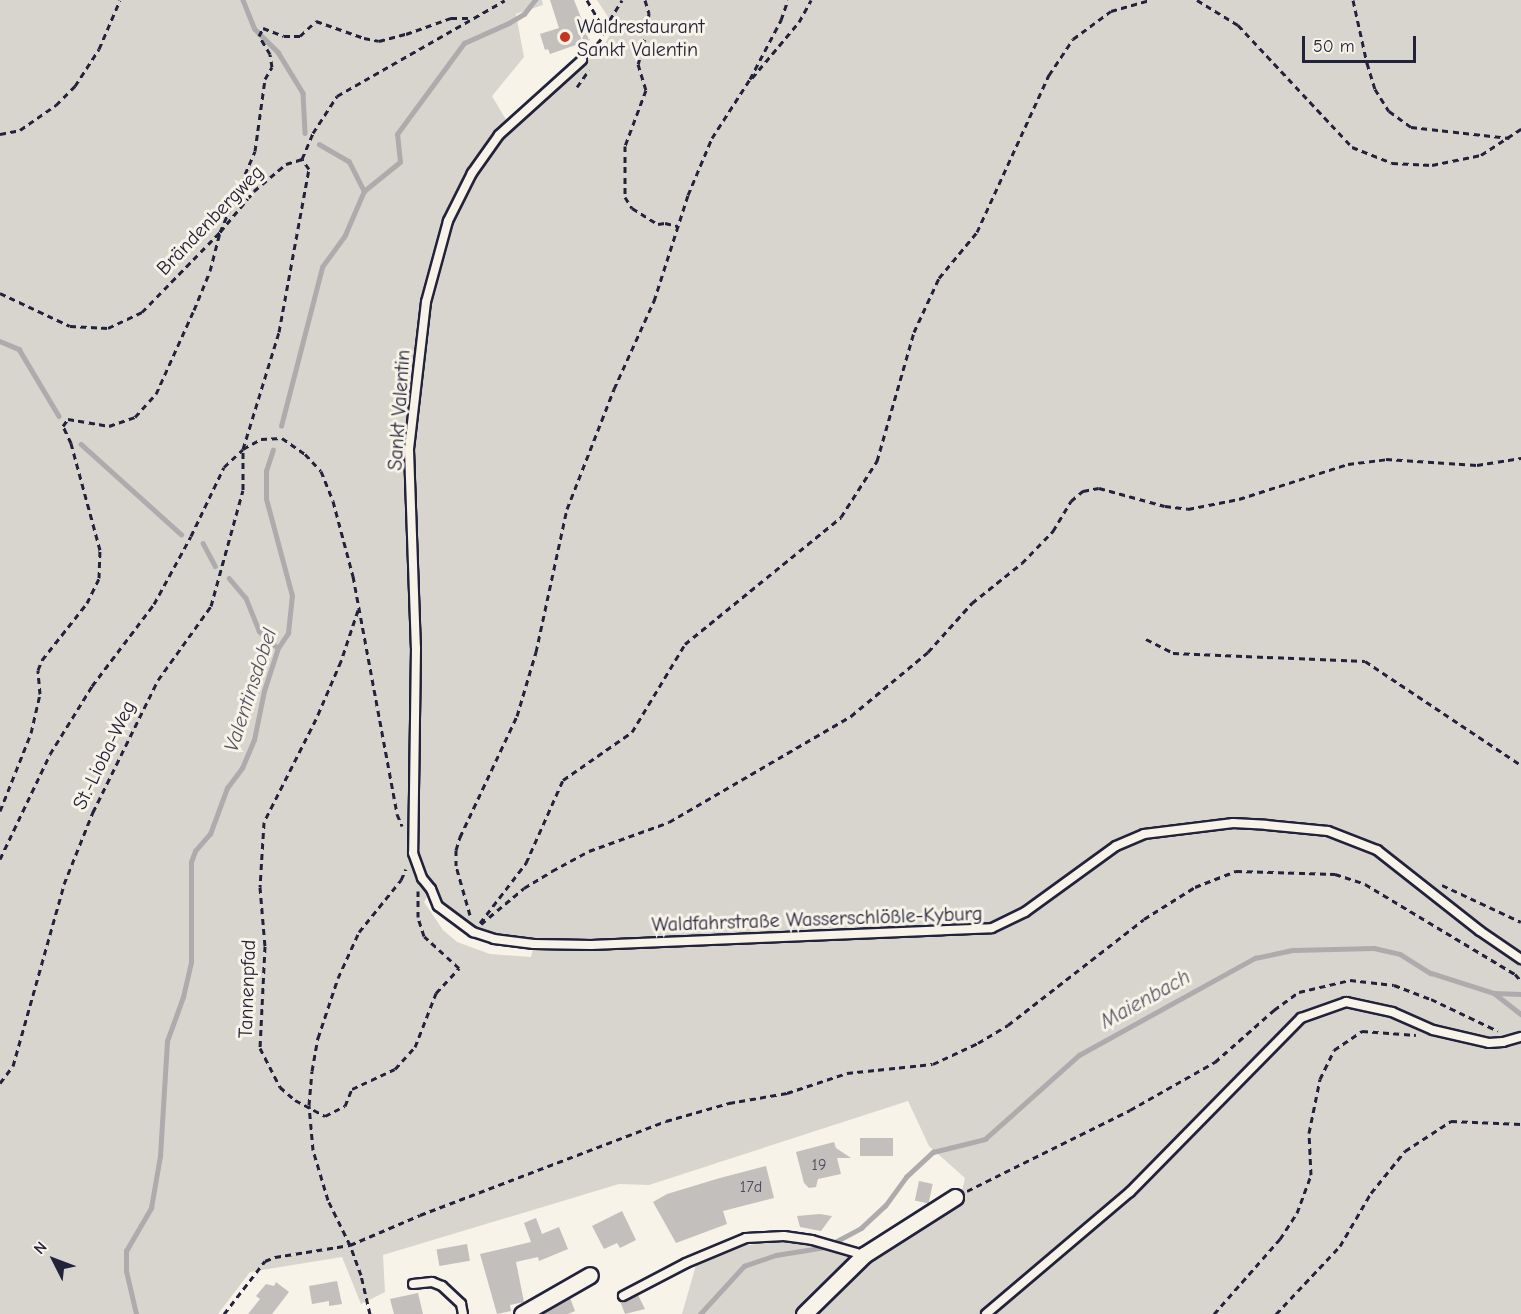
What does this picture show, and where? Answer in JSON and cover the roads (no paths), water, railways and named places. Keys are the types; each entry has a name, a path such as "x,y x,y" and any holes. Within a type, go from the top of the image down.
{"street":[{"path":"804,1314 864,1255 955,1197"},
{"path":"522,1314 590,1275"}],"lane":[{"name":"Sankt Valentin","path":"413,853 416,648 409,450 426,302 448,221 472,173 499,135 582,60"},
{"name":"Waldfahrstraße Wasserschlößle-Kyburg","path":"413,853 422,878 432,890 438,906 473,932 494,939 534,944 591,945 992,928 1025,912 1116,846 1144,834 1233,823 1328,831 1377,850 1480,931 1521,959"},
{"path":"986,1314 1130,1192 1301,1018 1346,1002 1392,1012 1433,1030 1478,1040 1503,1042 1518,1038"},
{"path":"623,1296 686,1263 746,1238 784,1236 864,1255"},
{"path":"413,1284 432,1282 442,1286 461,1304 464,1314"}],"waterway":[{"path":"243,0 255,29 278,52 303,93 305,133"},
{"name":"Valentinsdobel","path":"281,426 322,267 345,235 364,191 400,162 397,134 464,43 524,14 535,0"},
{"path":"319,144 349,161 364,191"},
{"path":"0,341 19,349 59,416"},
{"path":"81,444 181,534"},
{"name":"Valentinsdobel","path":"136,1314 126,1271 126,1251 151,1208 160,1156 167,1041 183,997 191,962 191,862 195,851 210,834 227,788 242,768 254,740 264,691 278,648 288,633 292,596 266,499 266,471 273,450"},
{"path":"203,543 215,566"},
{"path":"229,578 246,598 259,631 278,648"},
{"name":"Maienbach","path":"835,1242 861,1228 885,1206 906,1177 933,1152 985,1139 1079,1055 1255,958 1293,950 1374,948 1400,954 1431,973 1494,993 1521,1014"},
{"path":"1494,993 1521,994"},
{"name":"Maienbach","path":"700,1314 744,1266 776,1255 826,1247"}],"place":[{"name":"Waldrestaurant Sankt Valentin","path":"565,37"}]}
